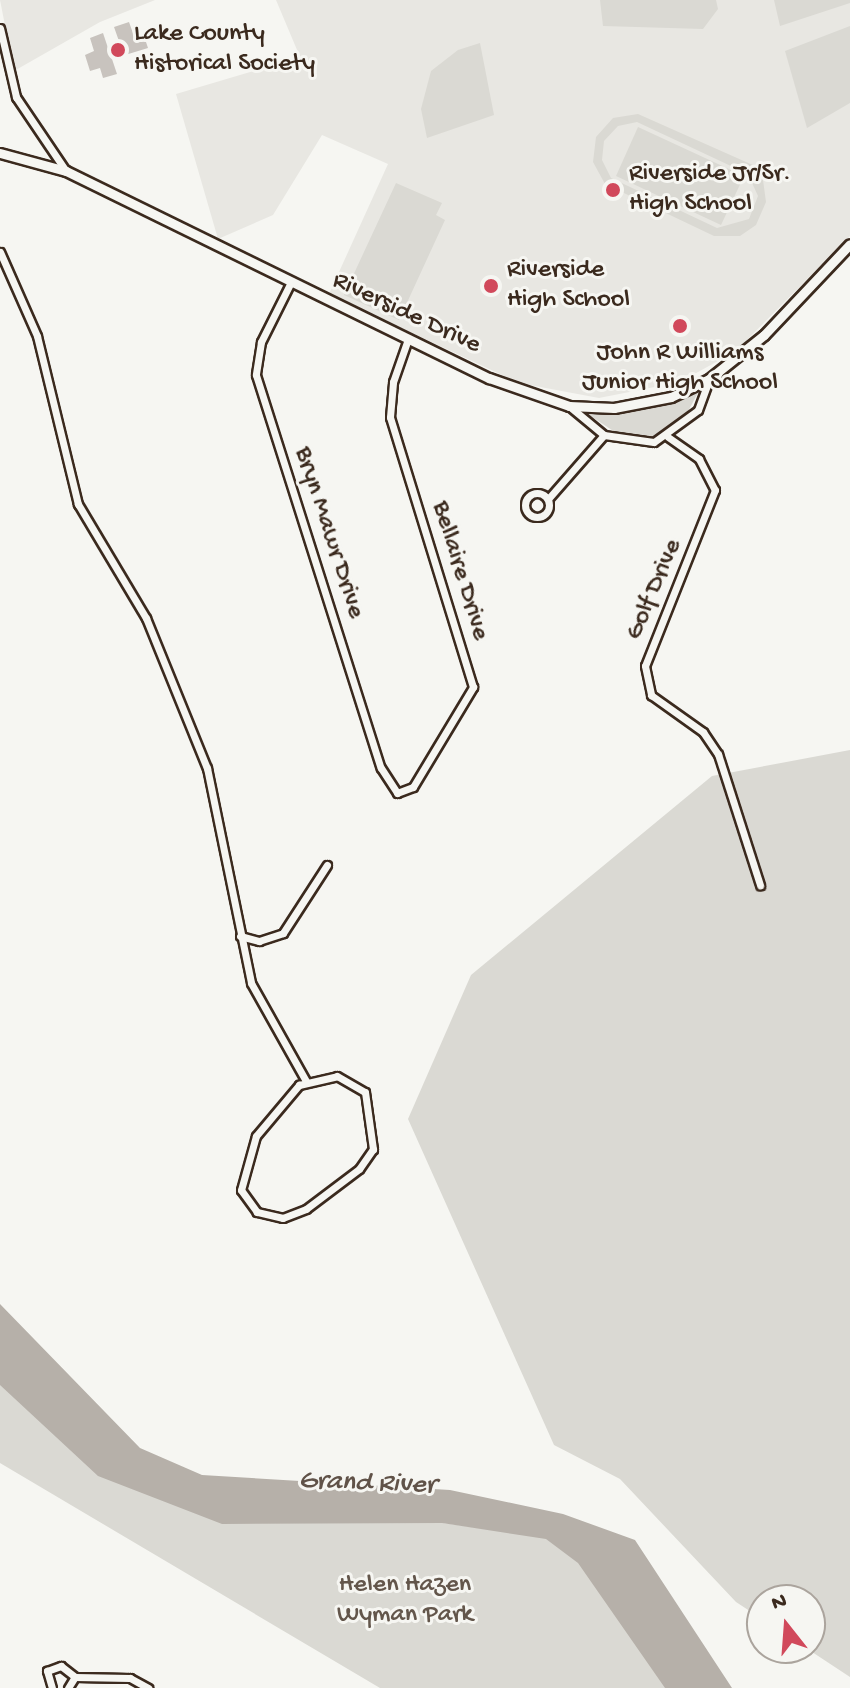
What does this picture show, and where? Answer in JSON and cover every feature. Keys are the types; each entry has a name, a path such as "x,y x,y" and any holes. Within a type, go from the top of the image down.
{"main road":[{"path":"0,153 66,171"},
{"name":"Riverside Drive","path":"66,171 290,284 489,378 569,406 614,408 657,400 709,379 764,335 850,244"}],"street":[{"name":"Riverside Drive","path":"0,28 16,97 66,171"},
{"path":"0,252 37,336 78,505 146,618 207,768 251,983 306,1081"},
{"name":"Bryn Mawr Drive","path":"290,284 261,342 256,375 381,768 397,793"},
{"name":"Bellaire Drive","path":"397,793 413,787 473,687 390,417 393,382 408,339"},
{"path":"569,406 604,435 641,445 668,437 698,410 709,379"},
{"path":"548,499 604,435"},
{"name":"Golf Drive","path":"668,437 699,459 715,490 645,666 651,695 703,732 718,754 760,885"},
{"path":"240,936 270,940 283,933 327,865"},
{"path":"337,1076 365,1092 373,1149 359,1169 306,1209 270,1217 257,1212 241,1190 245,1159 256,1136 306,1081 337,1076"},
{"path":"52,1688 47,1671 53,1666 75,1677 130,1678 148,1688"},
{"path":"68,1688 75,1677"}],"shaded area":[{"path":"0,0 155,0 100,22 14,71"},
{"name":"Riverside Jr/Sr. High School","path":"276,0 850,0 850,236 736,351 680,382 599,398 519,383 329,294 388,164 322,135 273,215 218,239 176,94 300,57"},
{"path":"0,1304 140,1448 202,1475 450,1490 563,1514 635,1540 732,1688 665,1688 578,1563 546,1539 442,1523 222,1524 98,1476 0,1385"}],"green space":[{"path":"600,0 716,0 718,9 703,29 603,26"},
{"path":"774,0 850,0 850,3 780,26"},
{"path":"850,26 850,103 807,128 785,51"},
{"path":"480,43 494,115 427,138 421,109 431,71 458,50"},
{"path":"638,114 771,173 763,180 766,202 756,225 740,236 714,236 605,184 593,162 596,137 613,118","holes":["637,122 748,174 758,196 749,219 717,228 611,178 602,160 604,141 618,126"]},
{"path":"638,127 744,176 721,225 616,176"},
{"path":"396,183 442,203 436,215 445,220 399,320 344,295"},
{"path":"701,387 684,419 654,438 621,436 583,411 646,408"},
{"path":"850,750 850,1677 826,1661 826,1584 746,1584 746,1609 736,1602 620,1479 554,1445 408,1119 471,975 712,776"},
{"name":"Helen Hazen Wyman Park","path":"0,1341 120,1459 282,1501 560,1539 698,1688 380,1688 0,1463"}],"building":[{"name":"Lake County Historical Society","path":"129,22 135,39 144,36 148,48 112,59 117,74 103,78 100,68 90,71 85,55 94,51 90,38 103,33 108,48 120,44 114,27"}],"place":[{"name":"Lake County Historical Society","path":"118,50"},
{"name":"Riverside Jr/Sr. High School","path":"613,190"},
{"name":"Riverside High School","path":"491,286"},
{"name":"John R Williams Junior High School","path":"680,326"}],"water label":[{"name":"Grand River","path":"367,1484"}]}
